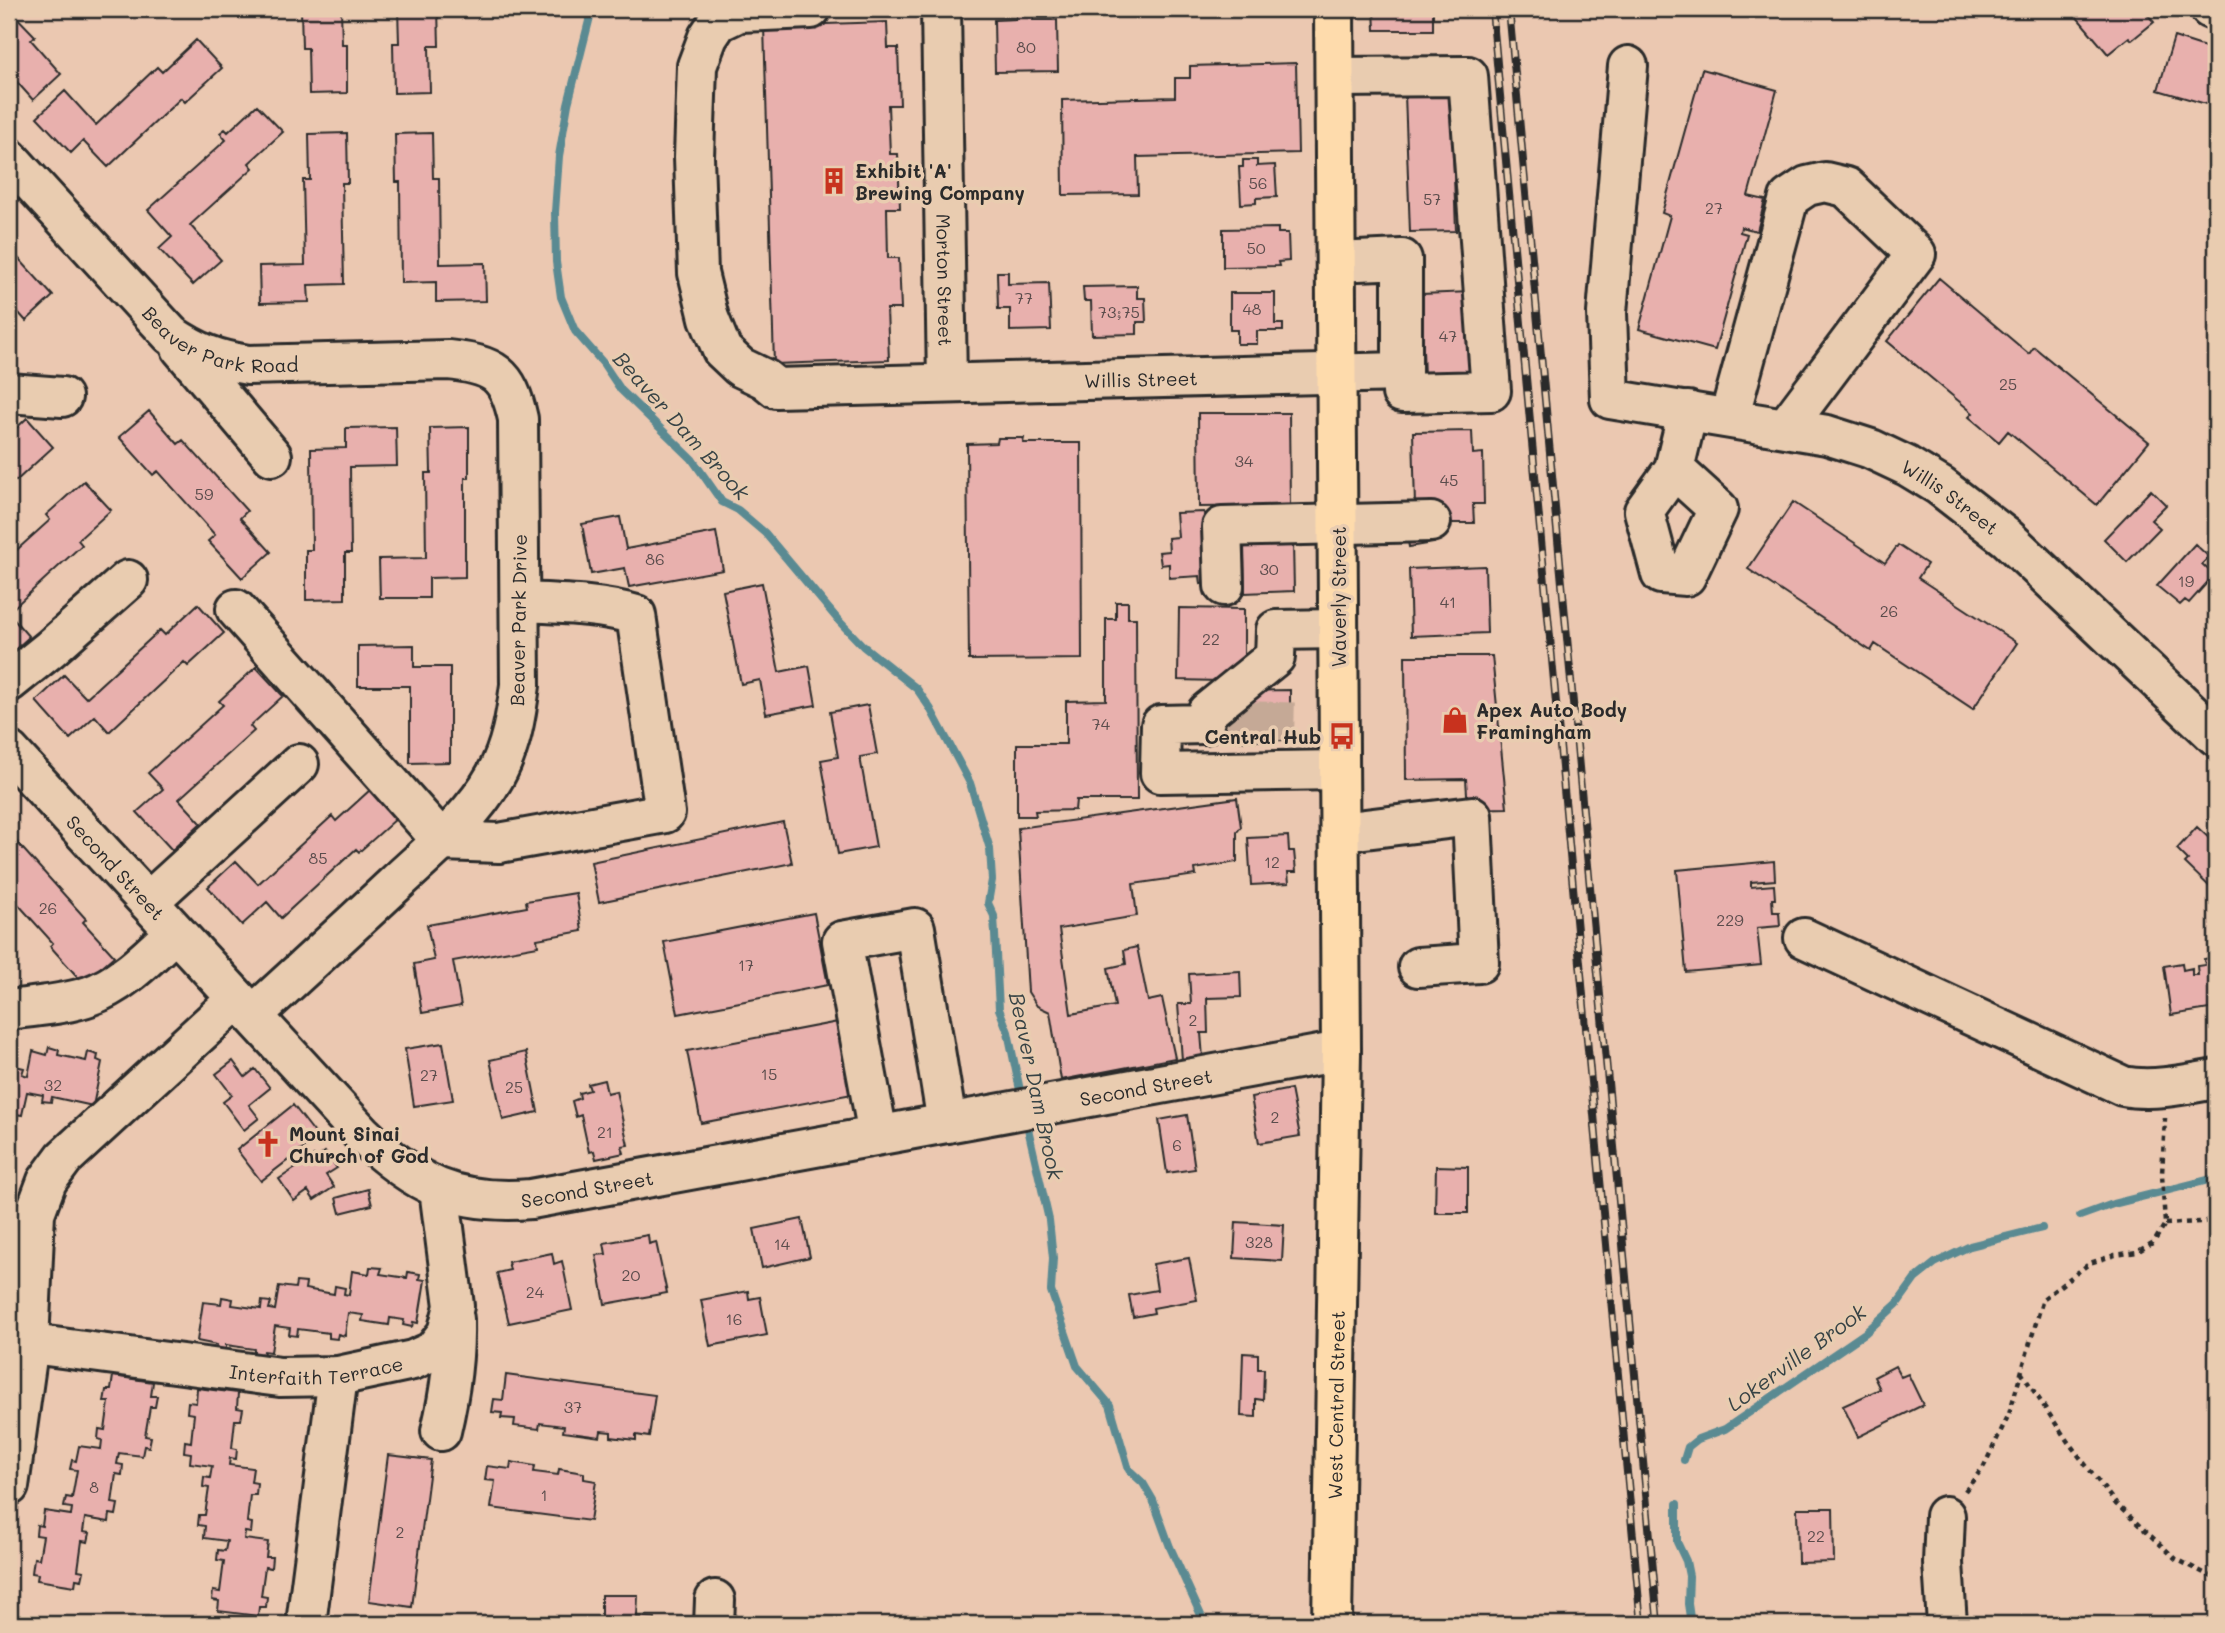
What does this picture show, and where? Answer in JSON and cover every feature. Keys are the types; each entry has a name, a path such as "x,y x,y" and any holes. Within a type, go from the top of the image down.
{"main road":[{"name":"Waverly Street","path":"1334,9 1341,1051 1339,1186"},
{"name":"West Central Street","path":"1332,1624 1339,1186"}],"street":[{"name":"Willis Street","path":"811,9 739,12 718,22 708,37 697,66 694,157 698,273 709,318 722,350 740,366 776,388 1402,372"},
{"name":"Morton Street","path":"941,9 947,383"},
{"path":"2210,9 2216,12"},
{"name":"Willis Street","path":"1628,66 1606,313 1610,399 1827,435 1871,449 1907,466 1940,485 2007,538 2216,736"},
{"path":"1335,77 1468,76 1491,391 1402,393 1402,259 1336,262"},
{"name":"Beaver Park Road","path":"9,158 171,335 197,352 221,361 248,365 448,360 478,363 498,375"},
{"path":"1729,418 1789,198 1807,186 1825,182 1846,187 1916,254 1786,427"},
{"path":"171,335 272,456"},
{"name":"Beaver Park Drive","path":"245,1007 442,841 479,802 495,776 507,748 516,718 520,685 518,419 513,395 498,375"},
{"path":"9,393 62,397"},
{"path":"1674,469 1688,411"},
{"path":"1224,586 1222,527 1430,522"},
{"path":"9,682 128,580"},
{"path":"236,609 442,841 499,843 665,813 636,615 587,605 520,602"},
{"path":"1339,629 1264,669 1207,712 1204,724 1161,725 1160,773 1260,756 1339,770"},
{"name":"Second Street","path":"9,751 387,1158 439,1189 472,1199 531,1199 1341,1051"},
{"path":"148,902 299,764"},
{"path":"1340,832 1472,816 1479,962 1418,967"},
{"path":"877,1135 842,941 915,928 947,1123"},
{"path":"9,1010 90,996 118,981 175,932"},
{"path":"1804,938 2102,1078 2149,1087 2216,1079"},
{"path":"9,1486 19,1342 35,1213 47,1181 64,1158 245,1007"},
{"name":"Interfaith Terrace","path":"19,1342 279,1377 338,1376 413,1360 433,1351 447,1333 454,1306 439,1189"},
{"path":"441,1430 455,1355 454,1306"},
{"path":"307,1616 338,1376"},
{"path":"1945,1516 1947,1624"}],"path":[{"path":"1945,1516 1984,1465 2009,1414 2043,1298 2090,1263 2137,1252 2154,1242 2165,1224 2162,1174 2149,1087"},
{"path":"2165,1224 2216,1221"},
{"path":"2021,1372 2068,1442 2116,1504 2176,1559 2216,1579"}],"building":[{"path":"9,9 35,36 31,40 61,74 33,100 9,73"},
{"path":"301,9 341,9 342,44 347,44 347,93 309,94 308,48 302,48"},
{"path":"398,9 438,9 439,46 429,46 430,92 394,93 393,43 399,43"},
{"path":"1374,9 1433,9 1433,30 1375,30"},
{"path":"2070,9 2143,9 2154,22 2132,40 2129,37 2108,54"},
{"path":"1016,12 1033,12 1033,20 1057,20 1058,71 995,72 994,20 1016,19"},
{"name":"Exhibit 'A' Brewing Company","path":"887,22 888,48 898,48 900,105 888,105 890,154 898,154 900,208 887,208 888,258 899,258 901,309 887,309 889,360 774,364 764,26"},
{"path":"2174,37 2211,49 2208,58 2216,60 2216,107 2158,90"},
{"path":"196,40 222,68 185,102 181,98 108,167 83,141 71,153 37,117 65,91 96,125 157,67 162,72"},
{"path":"1296,63 1298,153 1137,157 1138,194 1063,195 1062,100 1175,97 1175,78 1190,78 1190,66"},
{"path":"1702,69 1777,90 1748,196 1765,200 1757,231 1741,227 1740,232 1747,234 1715,350 1639,329 1670,216 1662,213"},
{"path":"1451,92 1456,231 1410,232 1405,94"},
{"path":"257,105 283,132 249,163 253,168 190,225 221,260 193,285 159,249 172,237 148,210 226,140 220,133 225,129 228,132"},
{"path":"347,133 348,183 342,183 344,284 308,285 309,302 260,303 259,266 305,265 303,180 310,180 309,134"},
{"path":"432,133 433,178 439,178 440,264 485,263 486,301 436,302 436,282 401,283 400,182 396,182 395,134"},
{"path":"1243,160 1257,160 1257,166 1275,165 1277,197 1256,198 1256,203 1241,204 1239,167 1243,167"},
{"path":"1278,228 1278,233 1288,233 1289,261 1278,262 1279,266 1223,267 1223,229"},
{"path":"9,248 53,296 26,321 9,302"},
{"path":"997,272 1008,272 1008,284 1049,283 1051,330 1010,331 1010,309 998,309"},
{"path":"1939,278 2029,354 2034,347 2149,442 2097,505 2008,431 1999,442 1969,417 1973,413 1887,341"},
{"path":"1137,286 1137,298 1145,298 1146,322 1137,322 1137,334 1092,335 1091,301 1084,301 1083,287"},
{"path":"1471,292 1474,376 1424,377 1421,294"},
{"path":"1230,293 1275,293 1275,324 1283,324 1283,331 1257,331 1257,344 1237,344 1237,330 1230,330"},
{"path":"149,411 178,444 183,440 247,511 240,518 271,552 242,578 208,541 215,535 158,471 153,475 119,437"},
{"path":"1198,413 1289,413 1290,506 1199,507"},
{"path":"27,418 53,447 16,481 12,477 9,481 9,435"},
{"path":"396,427 397,466 350,467 351,553 345,553 345,599 306,600 306,550 312,550 311,449 346,448 346,428"},
{"path":"469,427 469,478 465,478 465,577 429,578 429,598 380,598 379,559 426,558 425,473 431,473 430,428"},
{"path":"1472,431 1473,454 1483,453 1484,504 1473,504 1474,523 1442,523 1442,506 1415,506 1413,432"},
{"path":"998,438 1024,438 1023,443 1081,443 1082,659 969,660 967,444 997,443"},
{"path":"84,481 111,510 78,540 82,545 9,612 9,557 50,520 46,515"},
{"path":"2151,490 2166,505 2151,520 2160,528 2127,562 2104,539"},
{"path":"1793,502 1885,563 1898,545 1927,564 1918,578 2017,643 1973,709 1875,644 1871,651 1748,569"},
{"path":"1204,512 1208,583 1201,584 1200,576 1169,578 1169,564 1161,565 1159,552 1169,551 1168,538 1178,537 1176,513"},
{"path":"620,517 626,549 716,532 723,570 629,587 625,568 591,574 582,524"},
{"path":"1432,532 1434,543 1409,547 1407,536"},
{"path":"1293,543 1294,591 1245,593 1244,544"},
{"path":"2195,544 2209,557 2202,564 2214,575 2189,603 2185,600 2180,605 2157,586"},
{"path":"1485,566 1487,633 1411,636 1409,569"},
{"path":"762,583 779,672 809,666 816,705 766,714 760,680 741,684 723,591"},
{"path":"1116,602 1128,602 1128,618 1136,618 1137,800 1076,800 1075,810 1035,811 1036,816 1017,816 1017,744 1066,744 1066,701 1106,700 1106,619 1116,619"},
{"path":"198,604 224,633 188,666 184,662 109,732 95,716 70,739 36,701 64,675 86,698 160,630 165,635"},
{"path":"1179,608 1244,609 1244,667 1220,681 1178,680"},
{"path":"9,614 29,637 9,655"},
{"path":"414,645 414,667 450,667 450,762 410,763 410,686 358,686 358,646"},
{"path":"1405,656 1492,656 1507,808 1468,809 1466,779 1406,780"},
{"path":"256,667 283,696 250,726 254,731 179,799 201,823 172,850 137,812 163,789 148,773 223,705 219,701"},
{"path":"1290,690 1290,740 1235,741 1234,691"},
{"path":"868,705 877,754 860,757 876,847 838,854 821,760 838,757 830,712"},
{"path":"370,790 396,819 359,852 356,849 281,918 267,902 242,925 208,887 236,861 258,884 332,816 336,821"},
{"path":"1237,798 1241,827 1237,832 1237,862 1195,869 1196,875 1133,884 1137,916 1059,929 1071,1014 1115,1006 1108,968 1126,964 1124,950 1137,947 1148,1001 1162,998 1175,1058 1061,1080 1050,1012 1037,1006 1028,992 1018,828"},
{"path":"783,822 792,863 599,902 591,862"},
{"path":"2197,827 2210,839 2213,835 2216,838 2216,893 2185,863 2188,860 2177,849"},
{"path":"1288,836 1289,851 1294,851 1296,872 1288,872 1289,883 1251,885 1248,838"},
{"path":"15,840 86,919 83,922 114,956 83,983 50,946 53,943 9,894 9,842 11,844"},
{"path":"1774,861 1775,880 1751,882 1751,887 1774,885 1773,912 1779,912 1780,926 1757,928 1761,965 1686,972 1677,870"},
{"path":"576,893 582,931 537,939 538,946 453,961 461,1006 422,1013 414,964 434,960 427,925 527,907 526,901"},
{"path":"814,913 828,985 678,1014 664,942"},
{"path":"2216,957 2216,1008 2171,1015 2164,966 2182,963 2183,970 2192,968 2192,975 2198,975 2197,966 2205,965 2204,959"},
{"path":"1240,971 1241,997 1207,998 1208,1033 1201,1033 1203,1058 1182,1060 1178,1004 1191,1004 1189,974"},
{"path":"838,1022 852,1094 701,1123 687,1051"},
{"path":"443,1043 453,1100 414,1106 405,1049"},
{"path":"49,1047 59,1050 58,1055 86,1061 88,1052 98,1055 97,1060 102,1062 93,1106 52,1097 51,1102 42,1101 43,1095 27,1092 22,1115 16,1114 15,1120 9,1119 9,1074 12,1075 15,1066 24,1068 22,1074 28,1076 33,1051 47,1055"},
{"path":"526,1052 538,1112 503,1120 490,1060"},
{"path":"233,1061 245,1077 255,1069 270,1088 249,1105 259,1118 244,1130 223,1102 232,1095 216,1074"},
{"path":"604,1080 607,1093 616,1091 628,1145 622,1146 624,1153 596,1159 594,1151 589,1152 581,1115 576,1117 572,1101 580,1098 579,1093 590,1090 588,1084"},
{"path":"1291,1089 1300,1136 1259,1143 1251,1097"},
{"path":"293,1105 318,1137 261,1181 237,1150"},
{"path":"1187,1115 1195,1169 1167,1173 1159,1120"},
{"path":"325,1152 337,1168 326,1175 334,1187 314,1200 308,1191 294,1201 279,1179 314,1156 316,1159"},
{"path":"1436,1166 1468,1167 1468,1213 1435,1213"},
{"path":"368,1189 372,1205 340,1213 336,1198"},
{"path":"802,1219 810,1257 762,1268 754,1229"},
{"path":"1236,1222 1284,1225 1282,1261 1234,1258"},
{"path":"648,1235 649,1244 656,1242 667,1293 605,1304 596,1255 606,1254 604,1243"},
{"path":"552,1253 554,1264 562,1261 572,1310 509,1323 497,1273 510,1270 508,1262"},
{"path":"1189,1258 1197,1300 1153,1308 1154,1313 1133,1317 1129,1295 1157,1290 1153,1264"},
{"path":"370,1267 382,1268 380,1274 407,1278 408,1272 420,1274 419,1279 425,1280 418,1323 413,1322 412,1327 403,1325 404,1320 390,1318 389,1325 362,1321 363,1315 348,1313 345,1336 338,1334 337,1339 329,1338 329,1333 298,1329 297,1336 289,1335 290,1328 275,1326 271,1352 264,1351 263,1356 254,1354 254,1349 226,1345 226,1351 216,1350 217,1345 197,1341 203,1302 221,1304 222,1297 233,1299 232,1305 261,1309 262,1301 271,1302 269,1309 275,1310 279,1286 295,1288 296,1282 306,1283 305,1289 334,1294 335,1286 345,1288 344,1294 349,1295 352,1271 369,1274"},
{"path":"748,1291 749,1299 760,1297 767,1335 710,1346 701,1300"},
{"path":"1243,1353 1258,1354 1258,1369 1264,1369 1263,1400 1256,1399 1256,1417 1241,1416"},
{"path":"1895,1366 1901,1377 1908,1374 1923,1405 1858,1437 1843,1406 1880,1389 1874,1377"},
{"path":"506,1375 655,1395 649,1437 636,1435 636,1440 611,1437 611,1432 601,1431 600,1437 563,1432 564,1426 540,1423 539,1429 514,1426 515,1419 501,1418 502,1413 492,1412 494,1399 503,1400"},
{"path":"113,1376 153,1382 151,1396 157,1396 155,1407 150,1407 145,1436 151,1437 149,1447 144,1446 142,1456 119,1453 117,1464 123,1465 122,1475 116,1474 112,1503 118,1504 116,1515 110,1514 109,1522 85,1518 83,1532 90,1533 88,1542 82,1541 78,1570 84,1571 82,1580 76,1579 75,1586 37,1580 38,1574 32,1573 34,1558 39,1559 43,1536 36,1535 37,1525 42,1526 44,1511 71,1515 72,1508 64,1507 66,1497 72,1498 77,1470 70,1469 72,1460 76,1461 79,1446 101,1449 99,1429 105,1430 109,1402 104,1402 106,1390 111,1390"},
{"path":"197,1388 238,1393 237,1408 243,1409 241,1420 235,1420 232,1448 237,1449 236,1459 230,1458 229,1465 253,1468 251,1482 257,1483 256,1495 250,1495 247,1522 252,1523 251,1533 245,1532 244,1539 268,1542 266,1557 272,1557 271,1568 265,1567 261,1596 267,1597 266,1607 259,1607 258,1616 218,1611 219,1601 212,1600 213,1591 220,1592 224,1561 217,1560 218,1550 225,1551 227,1541 204,1538 205,1526 198,1525 199,1515 205,1515 209,1488 203,1487 204,1477 210,1478 212,1466 190,1463 191,1453 184,1452 185,1441 191,1442 194,1414 187,1413 188,1402 196,1403"},
{"path":"388,1455 431,1460 412,1607 369,1601"},
{"path":"511,1462 535,1466 534,1472 558,1475 559,1469 584,1473 584,1479 596,1481 590,1521 491,1508 495,1481 485,1480 487,1466 510,1469"},
{"path":"1797,1508 1833,1508 1834,1562 1798,1563"},
{"path":"601,1595 638,1595 637,1617 655,1618 655,1624 601,1624"},
{"path":"1560,1621 1560,1624 1524,1624 1524,1623"}],"waterway":[{"name":"Beaver Dam Brook","path":"592,9 568,104 559,156 555,212 556,262 561,297 575,331 603,363 621,390 692,459 722,502 738,510 765,533 839,621 863,646 917,689 930,708 970,783 990,849 992,880 988,903 994,916 999,1009 1008,1032 1022,1100"},
{"name":"Beaver Dam Brook","path":"1026,1120 1049,1220 1053,1258 1051,1291 1077,1366 1110,1405 1129,1470 1143,1483 1153,1500 1170,1547 1205,1624"},
{"name":"Lokerville Brook","path":"2080,1216 2113,1204 2216,1178"},
{"name":"Lokerville Brook","path":"1684,1460 1688,1447 1698,1439 1725,1429 1865,1333 1897,1304 1915,1279 1935,1263 1970,1246 2042,1228"},
{"name":"Lokerville Brook","path":"1677,1504 1677,1542 1686,1561 1689,1576 1688,1604 1691,1624"}],"tunnel":[{"path":"1246,740 1247,691"},
{"path":"1275,740 1276,691"}],"railway":[{"path":"1492,9 1641,1624"},
{"path":"1509,9 1658,1624"}],"place":[{"name":"Exhibit 'A' Brewing Company","path":"834,181"},
{"name":"Apex Auto Body Framingham","path":"1455,720"},
{"name":"Central Hub","path":"1342,736"},
{"name":"Mount Sinai Church of God","path":"268,1144"}]}
